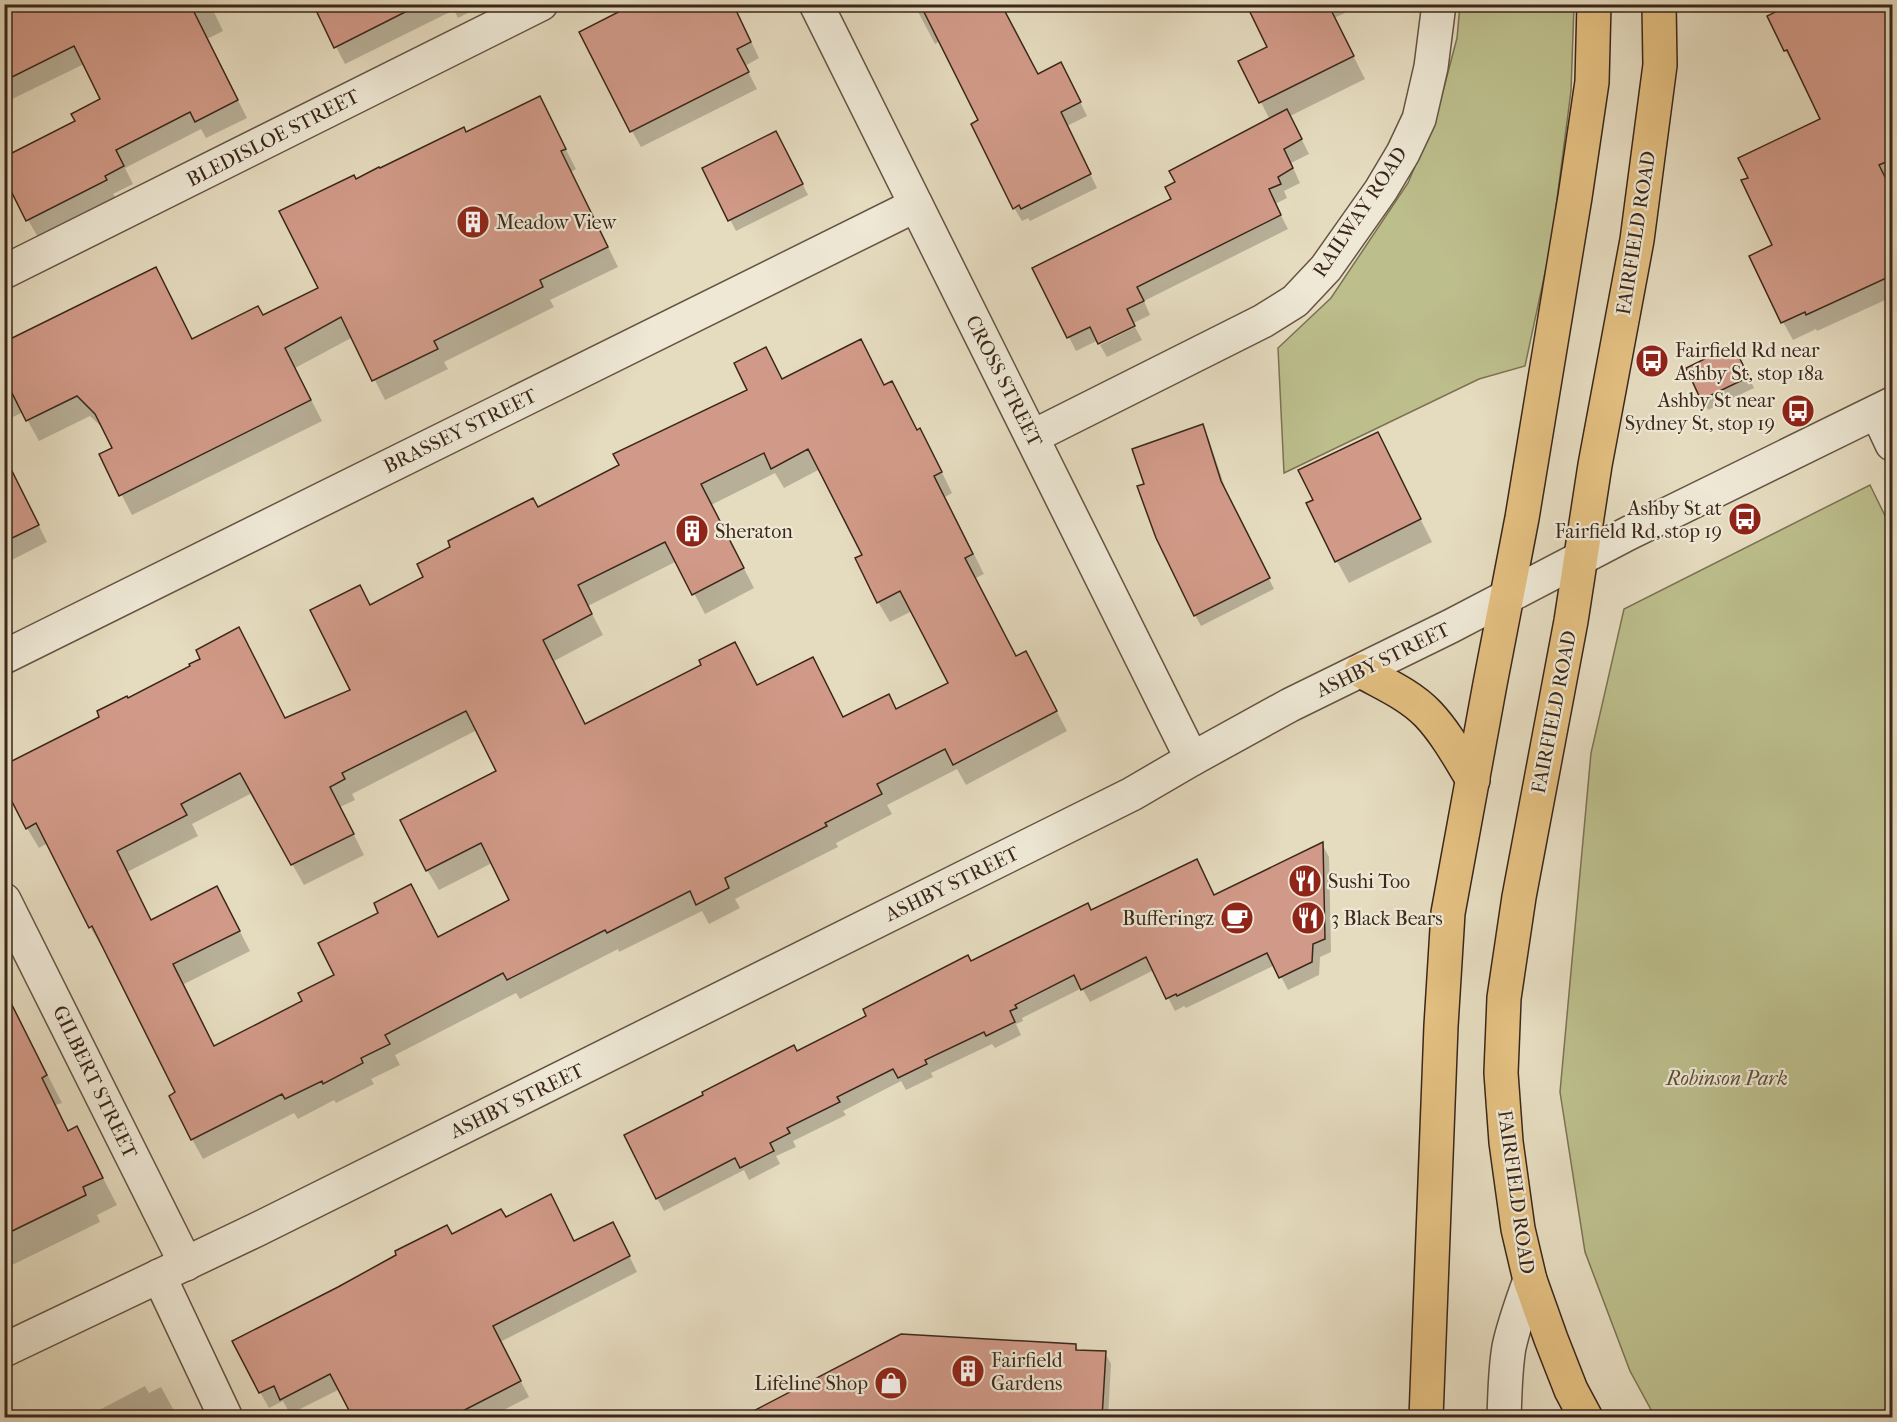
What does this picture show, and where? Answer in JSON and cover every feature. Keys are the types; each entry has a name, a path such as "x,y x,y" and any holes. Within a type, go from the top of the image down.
{"main road":[{"path":"1426,1418 1439,1058 1448,913 1522,518 1589,105 1592,82 1594,4"},
{"name":"FAIRFIELD ROAD","path":"1530,1280 1518,1229 1506,1142 1502,1073 1503,998 1519,897 1581,558 1595,465 1637,240 1660,65 1659,4"},
{"path":"1361,671 1406,696 1427,713 1473,780"},
{"path":"1530,1280 1571,1390 1586,1418"}],"street":[{"name":"BLEDISLOE STREET","path":"4,272 541,4"},
{"name":"CROSS STREET","path":"816,4 1192,759"},
{"name":"RAILWAY ROAD","path":"1032,436 1263,321 1295,301 1326,268 1381,190 1419,119 1431,67 1439,4"},
{"name":"BRASSEY STREET","path":"4,657 916,205"},
{"name":"ASHBY STREET","path":"4,1350 172,1270 1122,800 1290,705 1885,408"},
{"path":"1885,408 1893,444"},
{"name":"GILBERT STREET","path":"4,900 172,1270 226,1418"},
{"name":"FAIRFIELD ROAD","path":"1504,1418 1510,1345 1530,1280"}],"green space":[{"path":"1460,5 1574,5 1571,91 1551,245 1525,366 1479,379 1284,473 1278,348 1331,298 1408,183 1437,114 1457,38"},
{"name":"Robinson Park","path":"1870,485 1892,530 1892,1417 1655,1417 1630,1371 1585,1252 1560,1092 1591,753 1624,609"}],"building":[{"path":"4,4 190,4 238,100 195,122 190,112 116,150 124,166 105,176 107,180 26,221 4,177 4,157 75,121 71,114 100,99 74,46 4,81"},
{"path":"313,4 421,4 334,48"},
{"path":"634,4 733,4 751,42 737,49 749,72 630,132 579,32"},
{"path":"920,4 1001,4 1038,74 1061,62 1081,102 1061,112 1091,174 1021,209 1019,205 1013,209 971,124 978,120"},
{"path":"1246,4 1328,4 1354,56 1259,103 1238,61 1267,47"},
{"path":"1792,4 1893,4 1893,159 1879,165 1893,193 1893,275 1806,315 1805,312 1781,323 1749,256 1772,245 1741,180 1748,178 1738,158 1820,119 1787,50 1784,51 1767,16"},
{"path":"540,96 566,149 561,151 608,247 540,280 543,287 434,341 438,349 372,381 341,317 285,348 311,400 119,496 99,454 112,448 95,414 77,396 26,421 4,377 4,342 156,267 192,339 258,306 263,315 318,288 279,211 354,175 356,179 464,127 466,132"},
{"path":"1287,109 1302,139 1284,149 1293,168 1278,177 1281,184 1269,189 1281,215 1137,287 1144,301 1127,309 1135,326 1098,344 1090,327 1067,338 1032,268 1171,199 1165,187 1175,182 1169,171"},
{"path":"776,131 803,184 728,221 702,168"},
{"path":"861,339 884,385 892,381 917,430 920,428 942,472 934,476 973,554 965,558 1016,656 1026,651 1057,711 953,765 945,749 877,784 882,794 825,823 827,826 725,878 729,888 696,905 690,891 607,933 605,930 507,980 503,973 385,1035 390,1044 361,1058 363,1063 323,1084 322,1081 285,1099 282,1094 191,1140 169,1096 175,1092 92,926 89,928 36,823 26,829 4,786 4,765 99,717 97,711 127,696 128,698 190,666 189,664 200,659 196,650 239,627 285,718 350,690 310,610 360,585 370,605 423,577 417,564 450,547 448,541 533,498 538,507 619,465 613,454 747,390 734,363 766,347 782,379","holes":["808,449 862,555 855,558 877,603 900,591 948,683 896,709 889,694 843,717 813,657 757,685 735,642 699,660 701,665 585,724 543,640 592,614 578,585 665,542 692,595 744,568 701,484 764,453 771,469","466,711 496,771 400,820 426,871 481,843 509,900 438,937 411,884 374,903 378,913 318,943 334,975 298,993 302,1001 214,1046 173,964 240,931 217,886 151,920 117,851 187,815 181,804 240,773 291,865 354,834 330,787 345,779 342,773"]},
{"path":"1733,345 1749,377 1701,400 1686,368"},
{"path":"1203,424 1221,481 1270,578 1194,616 1156,538 1137,486 1144,484 1132,449"},
{"path":"1378,432 1421,519 1335,562 1306,503 1313,500 1298,470"},
{"path":"4,455 39,525 4,542"},
{"path":"1323,842 1325,939 1313,944 1312,962 1279,978 1267,953 1177,996 1176,994 1166,999 1146,957 1081,990 1074,975 1015,1005 1017,1008 1010,1011 1015,1022 986,1036 984,1032 925,1060 927,1064 898,1078 893,1069 837,1097 840,1102 787,1128 790,1133 770,1143 774,1151 740,1168 735,1158 656,1199 624,1135 794,1045 797,1051 866,1016 863,1009 968,955 971,961 1088,903 1091,910 1197,859 1214,895"},
{"path":"4,989 47,1075 42,1078 68,1131 77,1126 103,1178 83,1187 86,1195 4,1235"},
{"path":"551,1194 574,1241 613,1222 630,1256 493,1326 521,1381 449,1418 353,1418 330,1374 280,1400 274,1386 259,1393 232,1341 338,1287 396,1255 395,1251 447,1225 452,1234 501,1209 506,1217"},
{"name":"Fairfield Gardens","path":"901,1334 1076,1344 1076,1350 1106,1351 1102,1418 740,1418"}],"place":[{"name":"Meadow View","path":"473,222"},
{"name":"Fairfield Rd near Ashby St, stop 18a","path":"1652,361"},
{"name":"Ashby St near Sydney St, stop 19","path":"1798,411"},
{"name":"Ashby St at Fairfield Rd, stop 19","path":"1745,519"},
{"name":"Sheraton","path":"692,531"},
{"name":"Sushi Too","path":"1305,881"},
{"name":"Bufferingz","path":"1237,918"},
{"name":"3 Black Bears","path":"1308,918"},
{"name":"Fairfield Gardens","path":"968,1371"},
{"name":"Lifeline Shop","path":"891,1383"}]}
